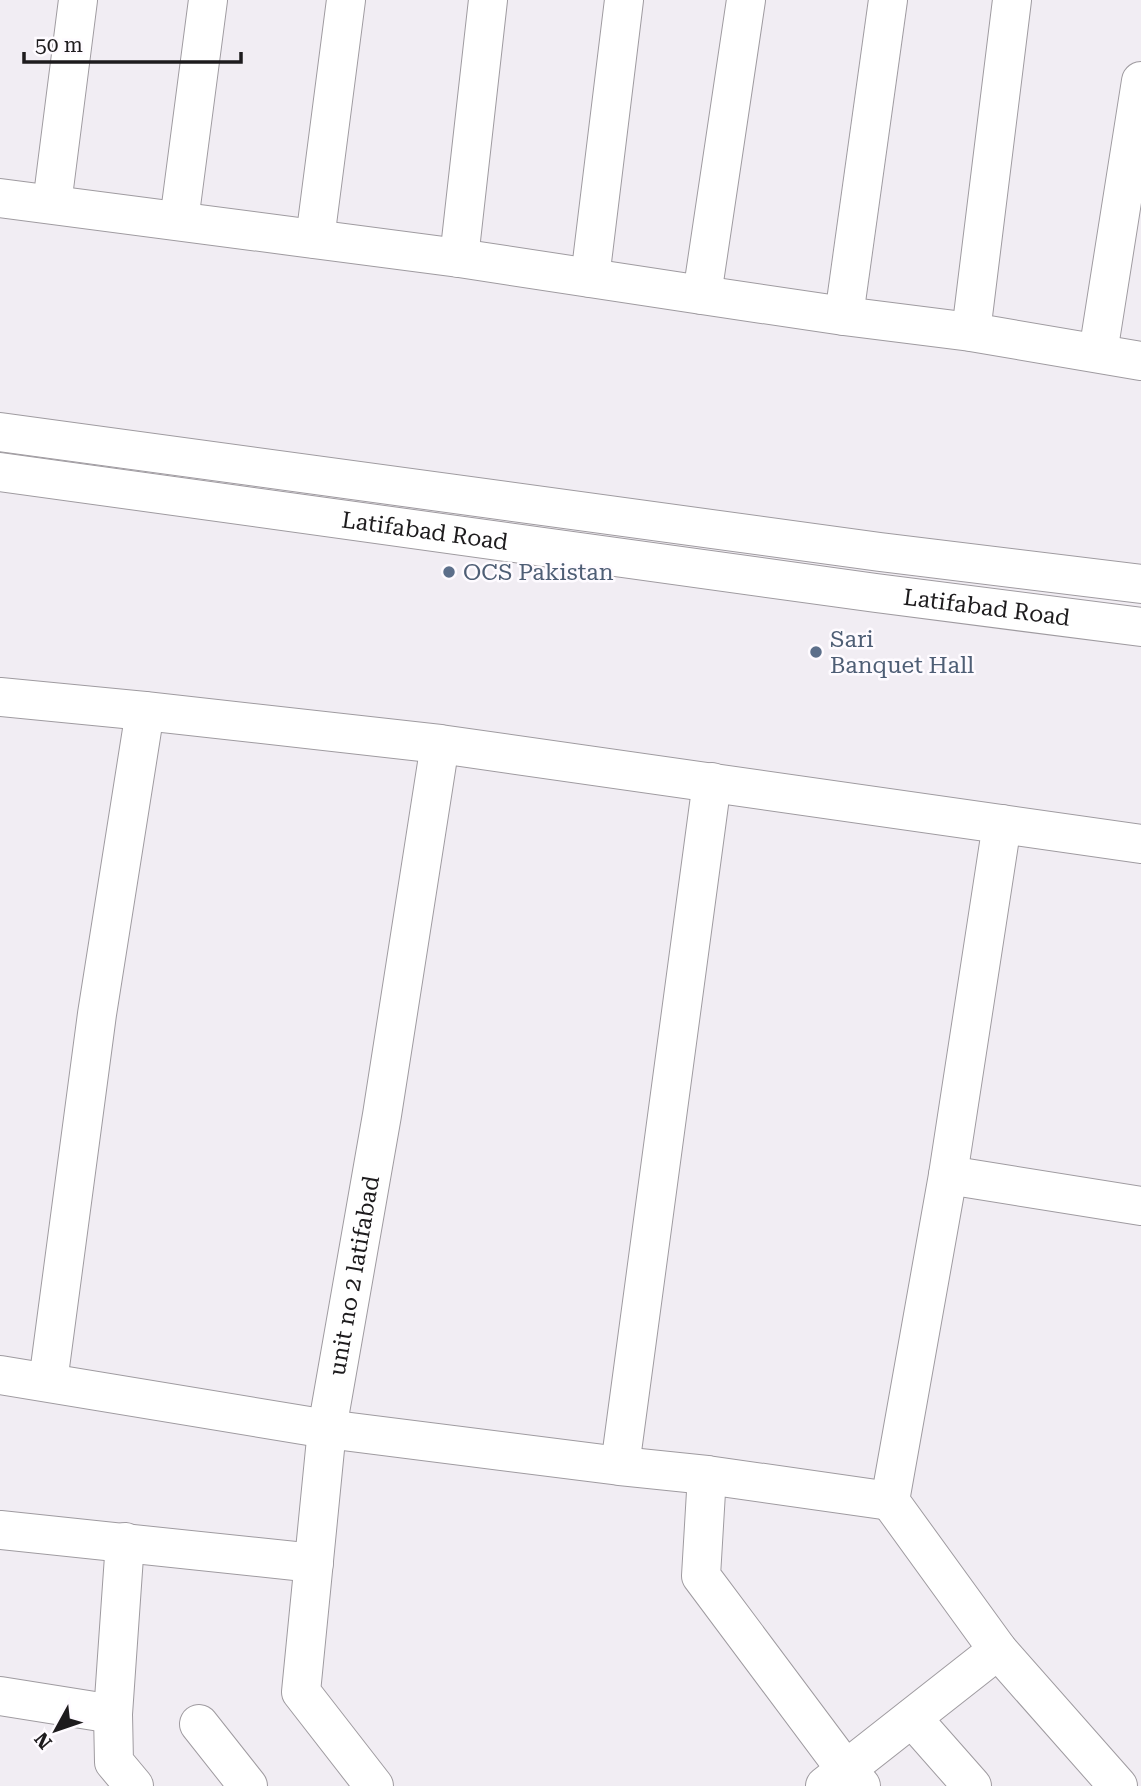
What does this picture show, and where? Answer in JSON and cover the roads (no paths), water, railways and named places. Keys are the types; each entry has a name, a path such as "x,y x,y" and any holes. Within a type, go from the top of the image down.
{"street":[{"path":"52,204 78,0"},
{"path":"179,221 208,0"},
{"path":"315,239 346,0"},
{"path":"459,258 488,0"},
{"path":"590,278 624,0"},
{"path":"702,295 746,0"},
{"path":"844,316 888,0"},
{"path":"971,332 1012,0"},
{"path":"1098,353 1141,81"},
{"path":"0,198 459,258 844,316 971,332 1141,361"},
{"name":"Latifabad Road","path":"0,432 880,552 1141,584"},
{"path":"183,497 188,457"},
{"name":"Latifabad Road","path":"0,471 876,593 1141,627"},
{"path":"603,555 611,515"},
{"path":"876,593 880,552"},
{"path":"0,697 440,744 1141,844"},
{"path":"48,1382 97,1014 145,711"},
{"name":"unit no 2 latifabad","path":"374,1786 301,1692 327,1429 382,1115 440,744"},
{"path":"620,1466 712,782"},
{"path":"890,1501 948,1175 1002,824"},
{"path":"948,1175 1141,1206"},
{"path":"0,1374 327,1429 707,1475 890,1501 998,1650 1118,1786"},
{"path":"707,1475 701,1576 844,1781 912,1718 998,1650"},
{"path":"0,1530 314,1563"},
{"path":"125,1542 113,1714 114,1762 134,1786"},
{"path":"0,1696 113,1714"},
{"path":"912,1718 972,1786"},
{"path":"199,1724 248,1786"}],"place":[{"name":"OCS Pakistan","path":"449,572"},
{"name":"Sari Banquet Hall","path":"816,652"}]}
